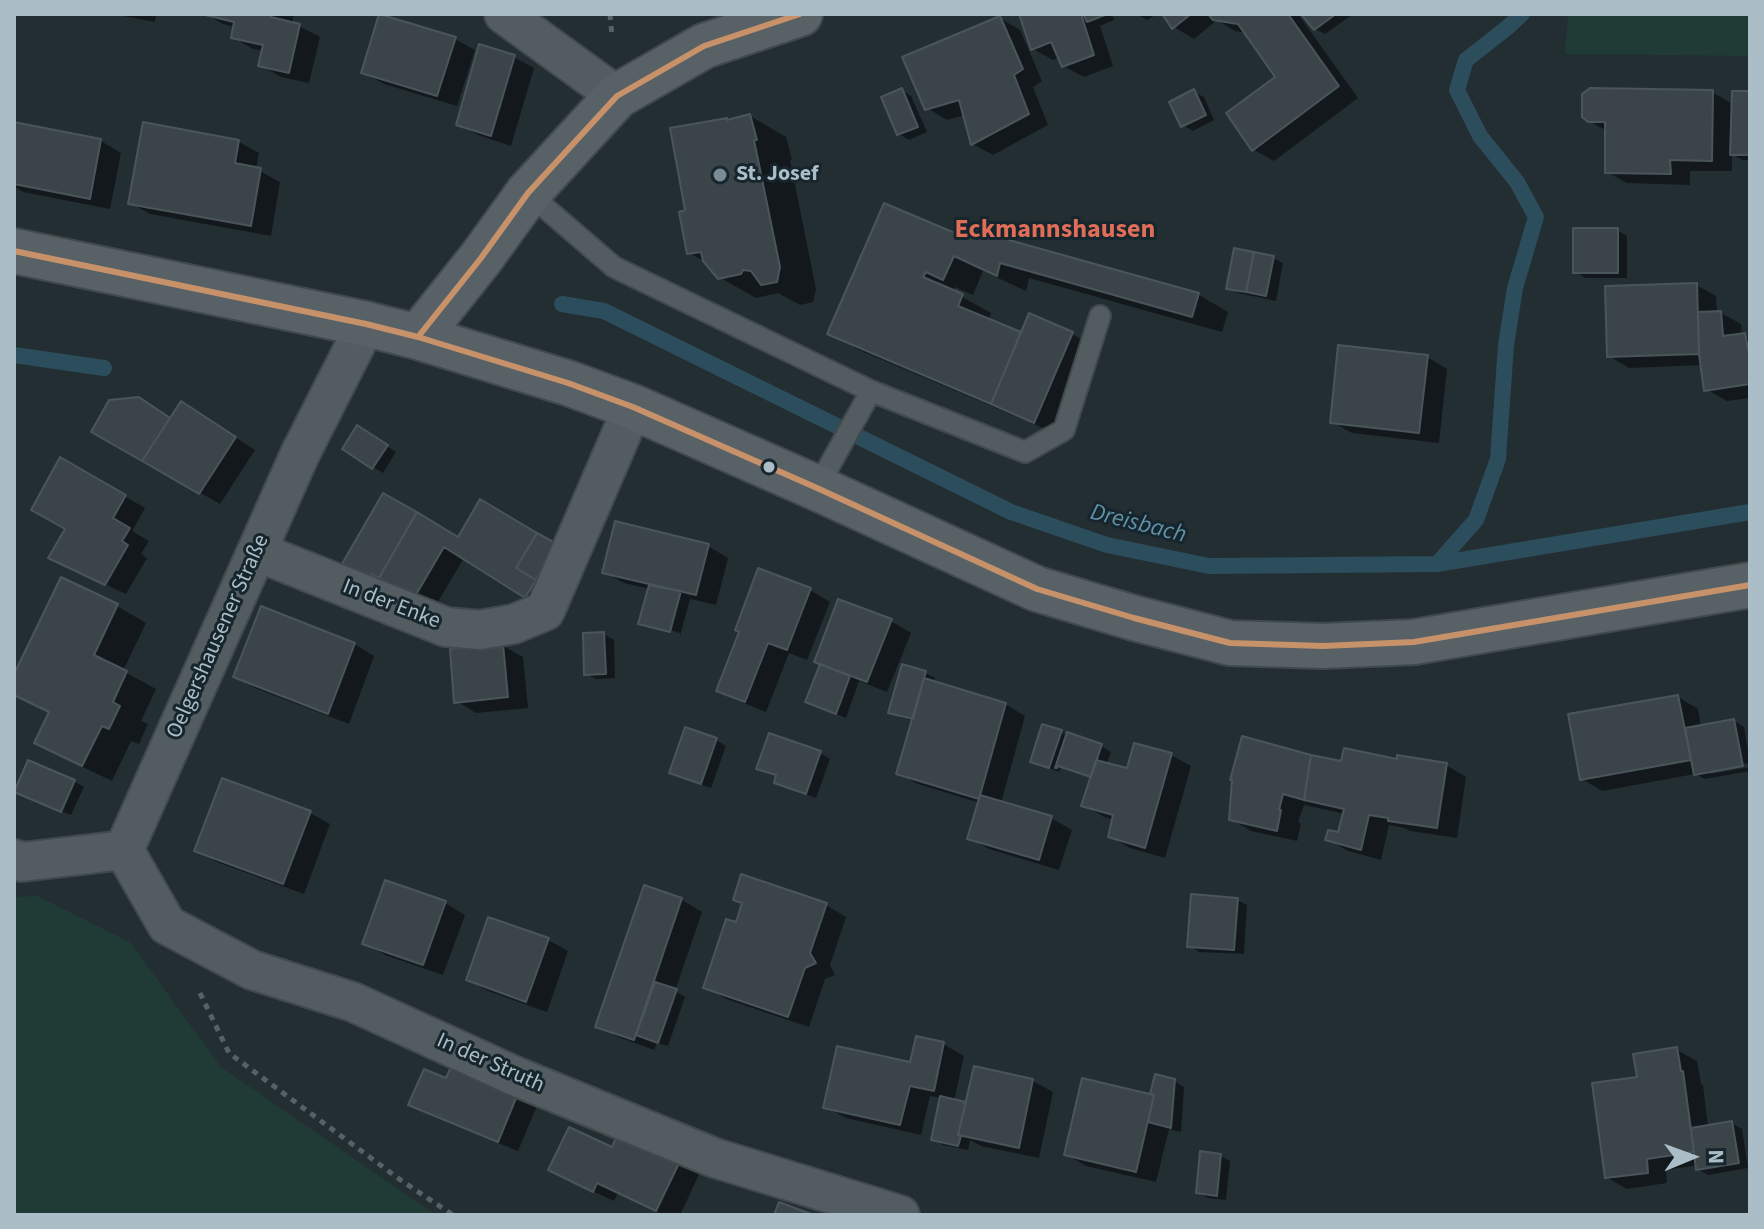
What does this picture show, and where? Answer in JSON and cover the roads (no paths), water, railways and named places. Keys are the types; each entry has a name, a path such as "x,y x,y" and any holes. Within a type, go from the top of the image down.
{"main road":[{"path":"418,337 528,193 617,96 704,46 800,14"},
{"path":"14,251 366,324 568,383 827,470 1037,589 1230,643 1323,646 1414,642 1750,585"}],"street":[{"path":"504,14 617,96"},
{"name":"Oelgershausener Straße","path":"124,850 300,454 366,324"},
{"name":"In der Enke","path":"258,552 446,627 480,630 514,624 545,611 633,407"},
{"path":"17,862 124,850"},
{"name":"In der Struth","path":"124,850 167,925 252,970 353,1002 517,1077 715,1158 900,1215"}],"lane":[{"path":"528,193 614,267 867,398 1025,452 1064,430 1100,316"},
{"path":"827,470 867,398"}],"waterway":[{"path":"1437,564 1476,520 1498,459 1506,345 1515,288 1536,217 1517,182 1480,136 1457,90 1466,60 1522,14"},
{"name":"Dreisbach","path":"562,304 604,311 1011,512 1107,545 1209,566 1437,564 1750,512"},
{"name":"Dreisbach","path":"14,355 104,368"}],"place":[{"name":"St. Josef","path":"720,175"}],"district":[{"name":"Eckmannshausen","path":"1055,231"}]}
